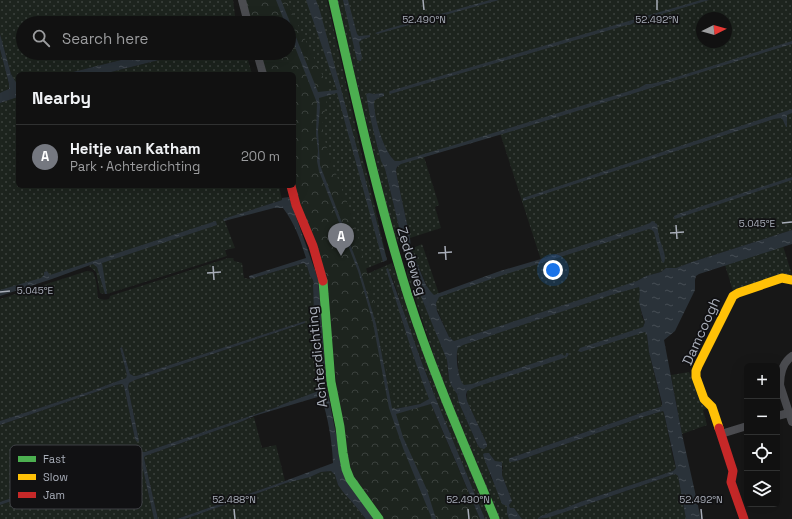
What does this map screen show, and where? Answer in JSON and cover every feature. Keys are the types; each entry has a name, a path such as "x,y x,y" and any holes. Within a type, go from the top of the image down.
{"street":[{"path":"242,0 246,16"},
{"name":"Zeddeweg","path":"333,0 380,201 409,300 440,388 496,519"},
{"path":"259,60 262,72"},
{"name":"Achterdichting","path":"292,188 296,205 313,246 323,280 331,382 346,469 350,479 379,519"},
{"name":"Damcoogh","path":"744,519 731,482 733,471 721,434 712,407 704,399 696,377 696,371 733,296 782,278 792,280"},
{"path":"792,356 782,368 780,379 780,385 792,422"},
{"path":"780,415 789,413"},
{"path":"721,434 744,427"}],"green space":[{"path":"0,0 233,0 235,16 16,16 16,60 121,60 73,72 16,72 16,84 11,74 0,34"},
{"path":"245,0 286,0 294,16 249,16"},
{"path":"281,0 327,0 387,260 360,271 322,171 320,107 296,41 296,16 287,16"},
{"path":"337,0 792,0 792,230 676,268 666,268 661,272 646,276 637,281 640,290 642,317 645,322 643,327 647,335 649,352 662,406 510,458 517,461 663,411 676,468 673,471 557,510 538,519 522,519 514,508 510,508 509,505 512,501 502,475 503,466 495,461 490,454 490,476 508,509 507,513 509,519 499,519 446,393 407,274 408,265 443,348 447,360 448,375 457,394 459,403 480,448 487,444 467,401 467,393 459,377 457,350 454,341 449,337 411,249 422,244 439,294 541,260 500,133 424,157 439,205 435,207 441,228 410,238 397,177 396,170 399,165 388,152 379,153 385,169 405,251 394,237"},
{"path":"296,21 328,87 322,127 328,153 354,221 374,299 376,324 396,413 431,404 480,519 382,519 350,474 340,416 326,284 295,188 296,188 296,72 265,72 262,60 296,60"},
{"path":"0,49 9,88 0,93"},
{"path":"159,60 248,60 251,72 111,72"},
{"path":"16,98 16,188 279,188 282,200 224,219 235,248 225,250 227,256 107,294 99,262 97,266 105,294 100,293 96,272 89,266 92,264 0,293 0,103"},
{"path":"783,246 792,275 733,291 725,265"},
{"path":"228,258 233,258 234,261 242,263 244,278 250,279 304,263 307,266 314,284 313,296 319,377 326,377 327,389 145,452 142,452 142,445 10,445 10,499 0,502 0,425 122,384 124,386 135,439 139,441 128,387 129,383 305,323 305,321 136,376 130,374 122,347 120,348 127,375 126,378 0,421 0,299 87,271 93,272 98,298 109,299 110,296"},
{"path":"392,263 491,519 485,519 436,399 409,328 393,279 387,269 404,327 430,399 420,404 395,409 393,408 362,276"},
{"path":"689,372 707,408 703,410 707,425 682,434 671,375"},
{"path":"254,417 262,448 276,445 285,481 177,519 158,519 144,458 145,456"},
{"path":"142,465 154,519 0,519 0,505 10,502 10,509 142,509"},
{"path":"331,471 335,475 338,485 343,492 366,519 185,519 307,476 310,477 321,472"},
{"path":"675,474 678,476 686,519 543,519 571,510"}],"water":[{"path":"276,0 281,0 287,16 282,16"},
{"path":"306,0 316,0 320,11 387,260 383,262 337,93 319,98 320,107 318,131 320,165 360,270 376,324 392,408 395,409 420,404 429,399 386,269 388,268 422,363 485,519 480,519 431,404 396,414 403,437 427,490 436,519 432,519 403,448 389,408 373,323 358,271 319,171 316,134 317,103 296,50 296,37 318,92 337,90"},
{"path":"343,0 348,0 357,34 359,36 370,35 370,37 359,42 362,57 361,61 357,60"},
{"path":"490,0 499,0 377,34 375,33 387,29"},
{"path":"701,0 709,0 635,22 630,25 390,94 389,92 420,82"},
{"path":"0,34 11,74 16,83 16,98 0,103 0,93 9,89 9,84 0,49"},
{"path":"792,41 792,44 516,130 401,164 397,167 397,177 411,249 426,285 434,295 500,271 642,226 652,221 657,224 665,254 664,263 662,262 654,232 649,229 503,275 439,297 436,303 437,311 449,337 454,341 637,281 646,276 661,272 666,268 676,268 792,230 792,244 696,276 695,290 675,331 664,340 682,434 701,519 686,519 678,476 675,474 547,518 538,519 541,516 557,510 673,471 676,468 663,411 517,461 509,461 510,458 662,406 649,352 647,335 645,332 581,352 578,351 580,348 643,327 645,322 639,302 639,287 611,295 458,348 458,367 460,378 464,385 472,384 561,354 565,356 566,353 569,354 567,357 467,391 467,401 487,444 484,449 480,448 459,403 457,394 451,385 447,360 408,265 385,169 381,161 371,121 366,94 384,94 384,96 374,101 377,125 383,142 391,156 395,161 400,161 639,88 646,84 667,80"},
{"path":"121,60 159,60 111,72 73,72"},
{"path":"792,109 792,113 787,115 787,127 781,118 774,119 523,201 523,198"},
{"path":"792,177 792,180 675,219 674,218 674,216 681,213"},
{"path":"289,197 318,279 326,377 324,379 319,377 316,326 312,320 314,314 314,284 307,266 304,263 250,279 249,276 306,258 302,244 291,220 283,208 274,208 224,221 223,219 282,200 282,198"},
{"path":"216,221 217,225 102,263 107,294 105,294 97,267 93,264 0,296 0,290 41,278 44,275 44,272 47,271 50,275"},
{"path":"305,321 305,323 129,383 128,387 139,441 137,442 135,439 124,386 122,384 0,425 0,421 126,378 127,375 120,348 122,347 130,374 136,376"},
{"path":"322,387 327,389 339,449 376,519 366,519 343,492 338,485 335,475 331,471 321,472 310,477 286,483 185,519 177,519 333,463 329,429 321,396 254,416 145,456 144,458 158,519 154,519 142,465 142,452 277,407 316,392"},
{"path":"489,453 495,461 502,462 502,475 512,501 509,505 510,508 514,508 522,519 509,519 507,506 502,504 484,458 483,454"},
{"path":"10,499 10,502 0,505 0,502"}],"traffic: fast":[{"path":"333,0 377,188 409,299 439,382 495,519"},
{"path":"323,281 331,382 340,427 346,469 350,479 379,519"}],"traffic: slow":[{"path":"719,428 712,407 704,399 696,377 698,366 733,296 782,278 792,280"}],"traffic: jam":[{"path":"292,188 296,205 313,246 323,281"},
{"path":"719,428 733,471 731,482 744,519"}],"place":[{"name":"Heitje van Katham","path":"341,256"}]}
